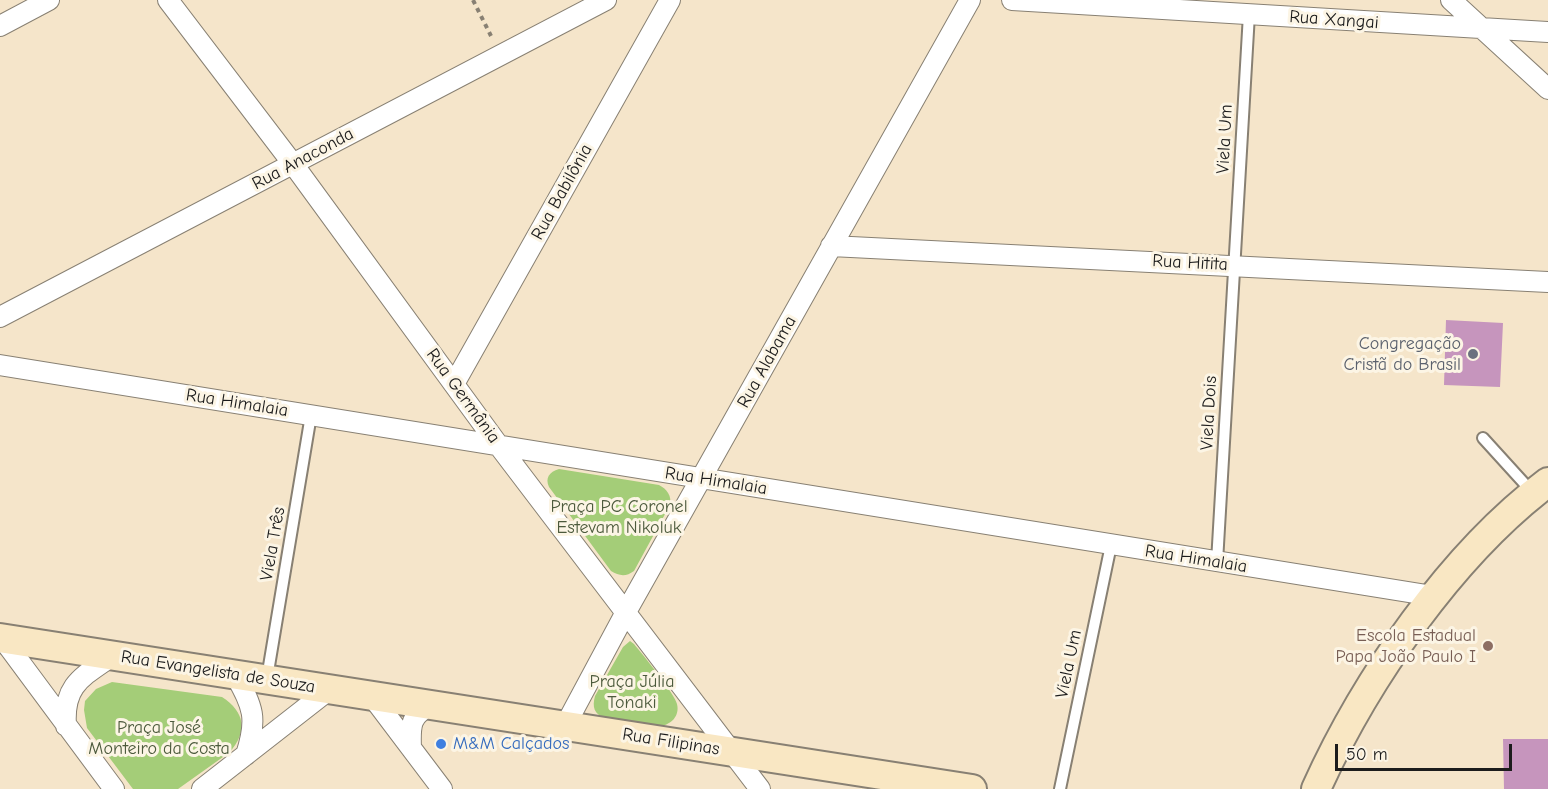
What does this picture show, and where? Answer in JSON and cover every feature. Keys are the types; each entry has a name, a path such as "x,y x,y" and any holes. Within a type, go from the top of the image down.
{"main road":[{"path":"1316,789 1349,723 1395,650 1433,597 1484,540 1540,488"},
{"name":"Rua Evangelista de Souza","path":"1,638 371,695"},
{"name":"Rua Filipinas","path":"371,695 972,789"}],"street":[{"path":"0,26 50,0"},
{"name":"Rua Germânia","path":"168,0 293,164 499,446 760,789"},
{"name":"Rua Anaconda","path":"0,317 606,0"},
{"name":"Rua Babilônia","path":"454,384 670,0"},
{"name":"Rua Alabama","path":"566,724 626,612 970,0"},
{"name":"Rua Xangai","path":"1012,0 1548,32"},
{"path":"1451,0 1548,89"},
{"name":"Rua Hitita","path":"831,246 1548,282"},
{"name":"Rua Himalaia","path":"0,365 1433,597"},
{"path":"1,638 114,789"},
{"path":"66,726 65,710 72,689 80,679 112,656"},
{"path":"235,674 251,706 253,717 246,755"},
{"path":"202,789 330,688"},
{"path":"371,695 441,789"},
{"path":"411,748 411,725 422,710 433,704"}],"lane":[{"name":"Viela Um","path":"1234,266 1249,15"},
{"name":"Viela Dois","path":"1217,562 1234,266"},
{"name":"Viela Três","path":"267,679 311,415"},
{"path":"1483,438 1540,488"},
{"name":"Viela Um","path":"1060,789 1111,545"}],"path":[{"path":"472,0 501,55"}],"green space":[{"name":"Praça PC Coronel Estevam Nikoluk","path":"559,469 659,485 667,491 670,496 670,505 634,571 623,575 611,571 549,487 547,481 549,476"},
{"name":"Praça Júlia Tonaki","path":"630,641 651,665 675,699 677,712 668,724 654,726 632,724 605,718 595,710 595,696 623,647"},
{"name":"Praça José Monteiro da Costa","path":"112,682 222,697 239,715 240,737 230,752 178,789 133,789 87,728 85,701 96,689"}],"building":[{"name":"Congregação Cristã do Brasil","path":"1446,320 1503,323 1500,387 1444,385"},
{"path":"1503,739 1548,739 1548,789 1504,789"}],"place":[{"name":"Congregação Cristã do Brasil","path":"1473,354"},
{"name":"Escola Estadual Papa João Paulo I","path":"1488,646"},
{"name":"M&M Calçados","path":"441,744"}]}
